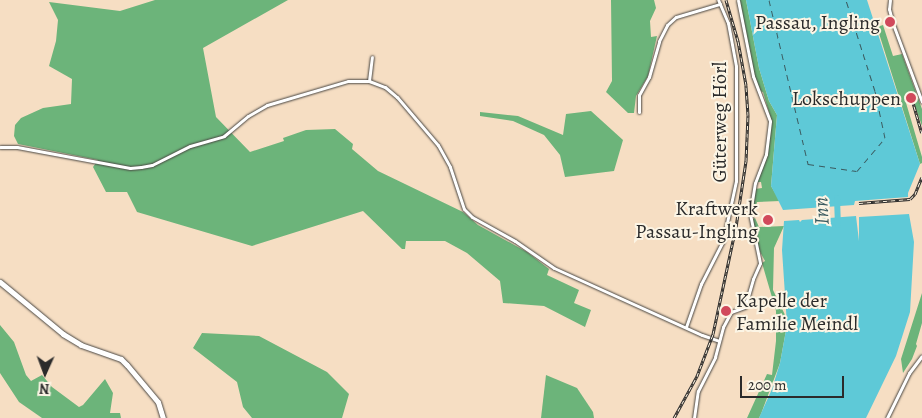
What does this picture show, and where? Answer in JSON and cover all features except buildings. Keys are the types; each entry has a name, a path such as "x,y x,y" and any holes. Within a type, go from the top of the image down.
{"street":[{"path":"694,418 698,391 715,357 730,314 745,307 760,263 750,214 755,183 766,154 770,121 753,76 738,0"},
{"path":"890,0 889,8 892,24 922,102"},
{"path":"639,112 639,95 649,77 659,41 667,25 676,18 719,1"},
{"name":"Güterweg Hörl","path":"686,327 701,284 723,241 736,181 736,66 728,23 719,1"},
{"path":"369,81 372,57"},
{"path":"0,147 18,147 130,168 142,167 152,165 190,146 224,136 248,116 267,105 348,81 369,81 397,96 438,145 450,167 464,209 472,218 515,241 554,268 719,341"},
{"path":"0,282 63,334 81,345 120,360 127,365 158,402 163,418"},
{"path":"887,418 909,373 922,356"}],"green space":[{"path":"155,0 288,0 203,48 216,117 250,152 284,141 283,138 306,130 335,129 353,144 352,149 378,171 463,212 478,225 527,252 549,269 547,275 579,290 574,303 591,310 585,327 544,306 503,303 500,281 467,253 445,241 406,241 405,249 402,249 363,211 252,246 137,212 127,192 106,192 93,167 98,160 18,144 14,136 15,125 21,118 43,108 71,104 72,79 49,66 56,41 58,20 49,2 120,11"},
{"path":"611,0 654,0 656,8 650,21 651,37 657,36 648,76 636,96 634,113 628,113 606,92 612,81"},
{"path":"738,0 746,0 759,68 769,101 777,115 771,186 780,201 757,202 754,213 751,211 755,189 762,188 761,182 756,182 768,153 771,119 763,92 759,91 753,72"},
{"path":"883,25 893,56 902,54 922,109 922,126 911,95 904,96 922,157 922,163 920,164 877,27"},
{"path":"591,111 623,140 614,171 565,177 560,155 544,135 513,121 480,116 480,112 518,116 563,135 566,114"},
{"path":"755,218 759,227 784,226 774,248 773,290 786,317 787,325 780,363 761,414 759,418 747,418 767,374 772,375 776,341 776,311 762,263 765,261 758,248 752,220"},
{"path":"922,293 922,323 917,346 912,359 903,373 901,359"},
{"path":"0,325 14,342 26,375 31,381 42,375 52,387 79,407 83,405 105,379 113,393 110,413 120,413 121,418 42,418 19,402 0,373"},
{"path":"202,333 259,336 327,372 349,394 342,418 252,418 243,407 237,382 193,348"},
{"path":"546,375 577,388 593,412 594,418 541,418"}],"water":[{"path":"746,0 867,0 920,164 908,197 855,201 854,205 783,210 771,186 777,115 769,101 759,68"},
{"name":"Inn","path":"909,214 914,242 910,312 896,356 866,418 759,418 772,389 780,363 787,325 782,250 784,221 799,220 800,222 802,220 856,216 859,241 859,217"}],"waterway":[{"name":"Inn","path":"837,198 838,225"}],"ferry route":[{"path":"769,0 808,164 857,171 885,138 875,91 846,0"}],"railway":[{"path":"674,418 697,376 713,334 736,227 746,161 748,115 746,85 738,41 726,0"},
{"path":"912,99 922,133"},
{"path":"859,203 910,199 915,194 922,177"}],"place":[{"name":"Passau, Ingling","path":"890,22"},
{"name":"Lokschuppen","path":"911,98"},
{"name":"Kraftwerk Passau-Ingling","path":"768,220"},
{"name":"Kapelle der Familie Meindl","path":"726,311"}]}
